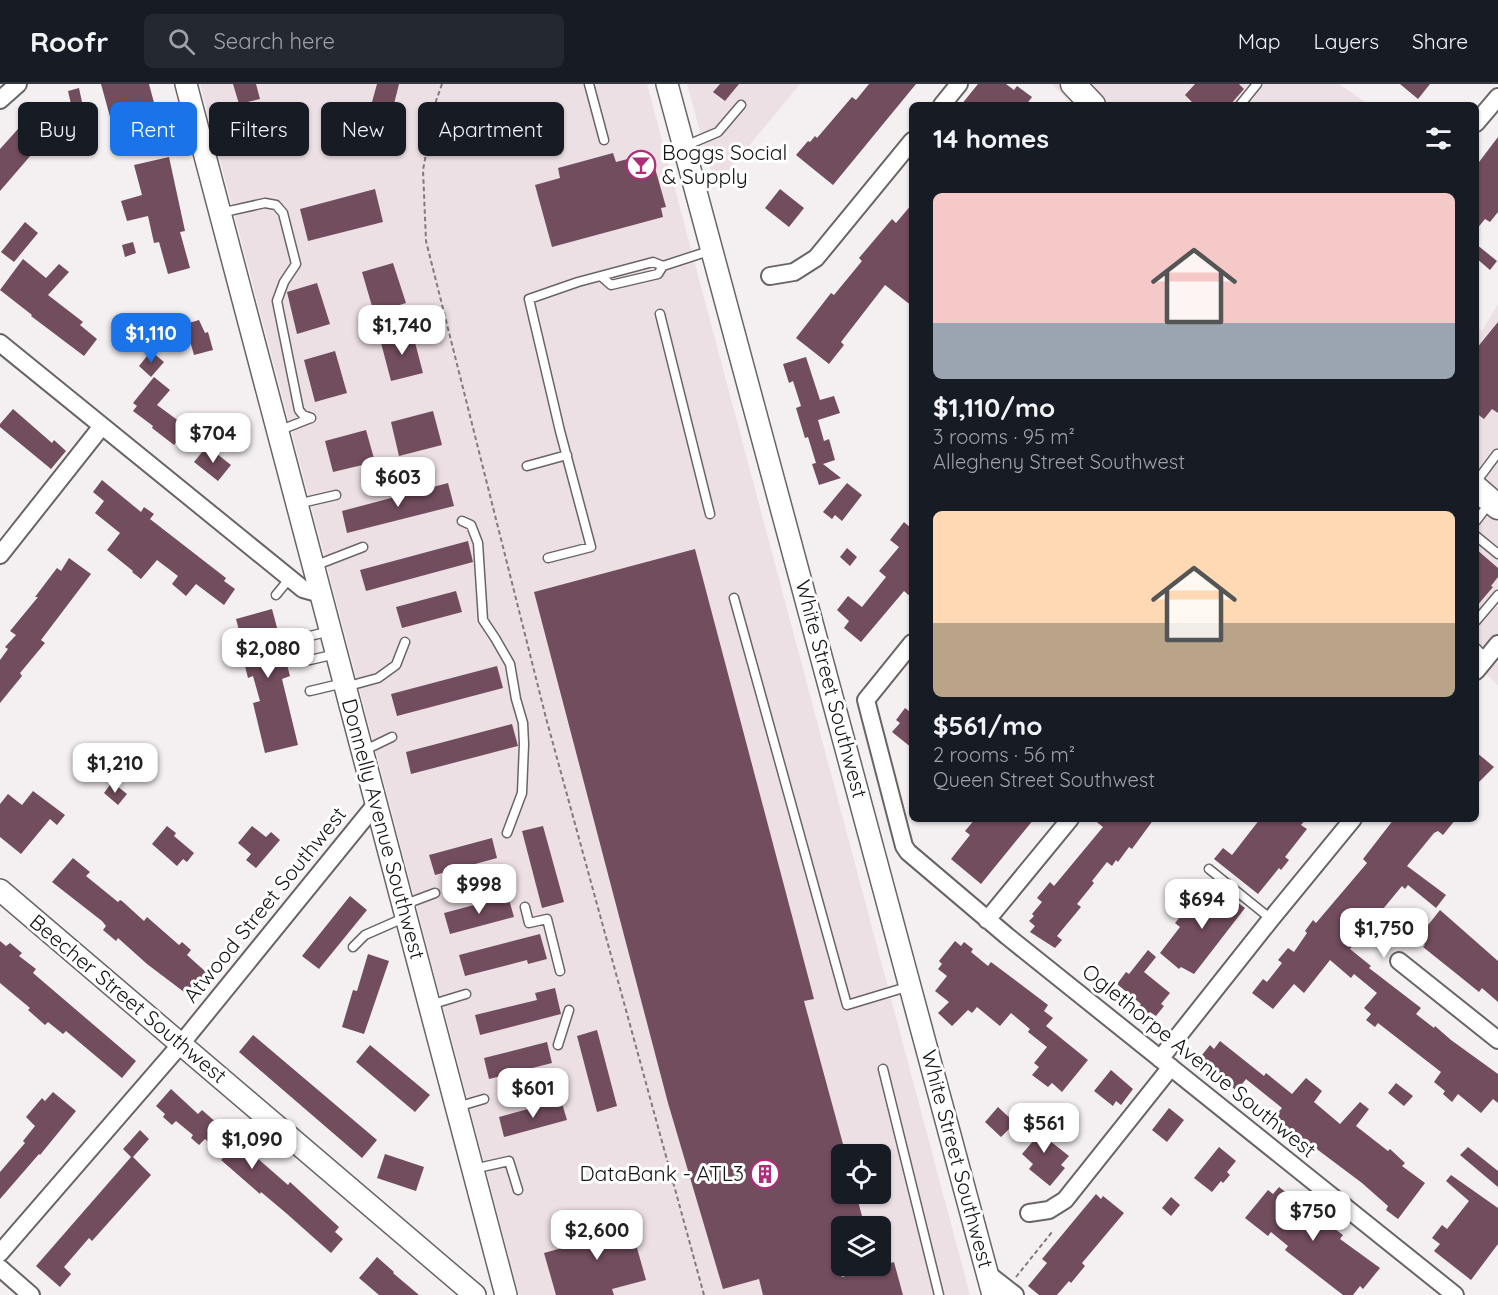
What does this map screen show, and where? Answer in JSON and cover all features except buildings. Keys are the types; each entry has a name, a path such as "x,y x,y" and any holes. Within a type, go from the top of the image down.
{"main road":[{"path":"1073,84 1090,102"}],"street":[{"path":"0,100 18,84"},
{"name":"Donnelly Avenue Southwest","path":"186,84 507,1295"},
{"name":"White Street Southwest","path":"667,84 993,1295"},
{"path":"944,102 959,84"},
{"path":"1479,120 1496,102"},
{"path":"770,276 794,272 816,258 909,145"},
{"path":"0,343 303,589 321,594"},
{"path":"0,555 102,426"},
{"path":"1479,659 1498,644"},
{"name":"Oglethorpe Avenue Southwest","path":"909,647 866,700 904,846 915,860 1455,1295"},
{"name":"Atwood Street Southwest","path":"0,1253 181,1044 376,804"},
{"path":"987,920 1068,822"},
{"path":"1029,1213 1049,1210 1065,1200 1271,919 1351,822"},
{"name":"Beecher Street Southwest","path":"0,890 475,1295"},
{"path":"1399,961 1498,1040"},
{"path":"0,1268 31,1295"},
{"path":"988,1274 1014,1288"}],"lane":[{"path":"589,84 604,140"},
{"path":"1242,102 1257,84"},
{"path":"684,146 718,132 741,105"},
{"path":"201,141 209,138"},
{"path":"220,213 265,202 276,204 283,213 296,264 284,282 277,302 299,410 303,415 311,418 278,431"},
{"path":"549,558 591,547 529,299 578,282 602,277 611,285 658,274 663,266 712,250"},
{"path":"660,314 710,514"},
{"path":"1479,478 1497,454"},
{"path":"527,466 567,455"},
{"path":"297,505 336,495"},
{"path":"1479,516 1489,499"},
{"path":"462,521 471,525 478,543 483,620 510,664 523,723 522,793 507,833"},
{"path":"1479,538 1498,554"},
{"path":"313,567 363,547"},
{"path":"276,595 290,578"},
{"path":"1479,617 1498,595"},
{"path":"734,598 847,1005 911,986"},
{"path":"302,638 330,631"},
{"path":"310,691 378,678 396,665 405,642"},
{"path":"310,660 337,654"},
{"path":"363,752 392,737"},
{"path":"1209,869 1271,919"},
{"path":"353,947 365,935 435,892"},
{"path":"525,907 529,923 547,919 560,971"},
{"path":"430,1005 466,994"},
{"path":"558,1045 570,1010"},
{"path":"883,1069 939,1295"},
{"path":"457,1107 484,1099"},
{"path":"473,1169 509,1161 518,1190"}],"path":[{"path":"441,84 423,170 426,242 546,718 704,1295"},
{"path":"1014,1288 1052,1232"}],"shaded area":[{"path":"200,84 647,84 970,1295 519,1295 219,156 309,156 309,102 209,102 209,118"},
{"path":"687,84 800,84 715,187"},
{"path":"1052,84 1339,84 1366,102 1069,102"},
{"path":"1498,304 1498,685 1479,668 1479,328 1482,331"}],"place":[{"name":"Boggs Social & Supply","path":"641,165"},
{"name":"DataBank - ATL3","path":"765,1174"}]}
